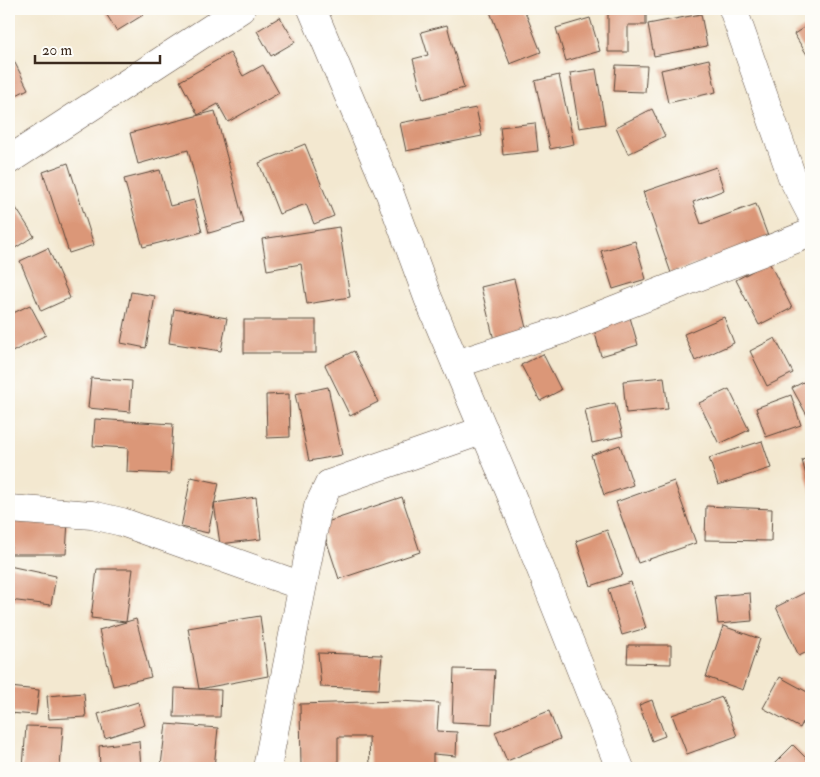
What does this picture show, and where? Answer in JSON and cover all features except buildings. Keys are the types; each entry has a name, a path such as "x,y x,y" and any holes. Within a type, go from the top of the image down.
{"street":[{"path":"9,160 241,9"},
{"path":"312,9 390,194 428,298 484,430 620,768"},
{"path":"733,9 792,177 811,214"},
{"path":"456,364 562,330 811,233"},
{"path":"267,768 318,507 329,484 484,430"},
{"path":"9,509 92,515 122,522 302,586"}]}
